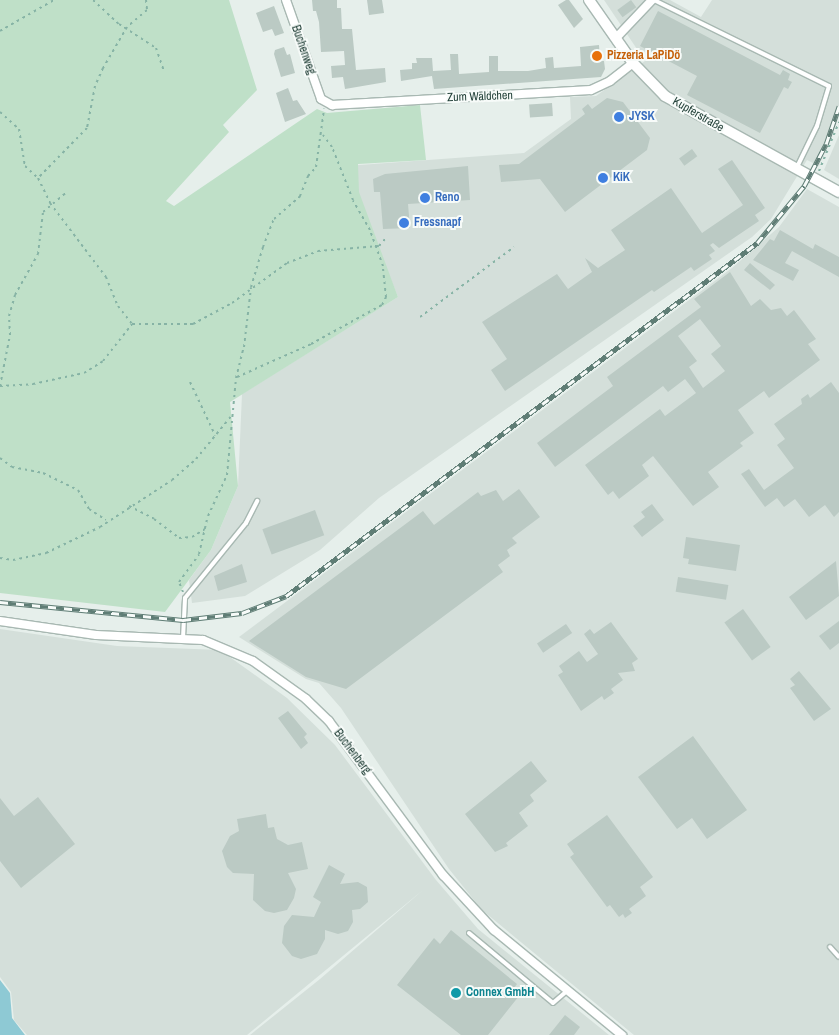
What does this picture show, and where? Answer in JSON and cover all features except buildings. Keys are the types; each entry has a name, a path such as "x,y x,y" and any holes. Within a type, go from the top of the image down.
{"street":[{"name":"Buchenweg","path":"286,0 323,100"},
{"name":"Kupferstraße","path":"589,0 633,63 655,88 673,101 839,192"},
{"path":"616,38 653,0"},
{"name":"Zum Wäldchen","path":"323,100 348,106 591,90 610,81 633,63"},
{"name":"Buchenberg","path":"0,620 96,635 183,638 211,643 253,660 306,699 329,721 443,876 494,930 622,1035"}],"lane":[{"path":"653,0 829,86 817,126 796,169"},
{"path":"183,638 185,598 246,523 257,501"},
{"path":"469,933 553,1003 567,991"},
{"path":"830,947 839,957"}],"path":[{"path":"0,31 54,0"},
{"path":"93,0 119,24 127,27 156,48 164,71"},
{"path":"38,178 87,128 95,86 127,27 146,10 146,0"},
{"path":"185,598 179,582 200,554 205,529 227,475 236,378 244,347 252,287 274,219 300,196 308,176 316,167 323,135 323,100"},
{"path":"0,112 19,129 25,166 38,178 50,203 106,277 118,306 132,324"},
{"path":"815,180 839,122"},
{"path":"236,378 310,344 382,305 386,286 383,266 332,147 323,135"},
{"path":"66,193 50,203 43,212 38,254 15,295 9,316 10,335 0,386 33,384 84,373 104,361 132,324"},
{"path":"132,324 193,324 220,311 287,263 318,251 379,246 385,239"},
{"path":"420,317 514,247"},
{"path":"190,382 215,435"},
{"path":"0,558 12,560 46,553 100,527 106,520 172,480 196,458 232,414"},
{"path":"0,458 12,467 43,473 78,490 89,509 106,520"},
{"path":"128,506 154,519 179,538 192,537 205,529"}],"shaded area":[{"path":"604,0 670,0 701,17 712,0 839,0 839,113 819,166 807,160 771,219 752,237 379,498 320,550 245,596 192,603 189,580 211,550 238,486 242,394 398,297 346,166 524,153 571,119 570,97 596,96 645,61"},
{"path":"839,135 839,179 824,170"},
{"path":"807,189 839,207 839,1035 634,1035 482,910 449,869 341,708 319,683 306,679 239,637 732,268 779,227"},
{"path":"0,629 117,646 220,650 287,698 335,745 436,880 478,929 609,1035 250,1035 320,979 423,890 247,1035 27,1035 14,1020 11,992 0,977"}],"green space":[{"path":"0,0 229,0 257,90 223,125 229,132 166,201 174,206 317,109 327,113 420,105 426,160 358,164 359,192 398,297 230,402 238,486 211,550 165,612 0,593"}],"water":[{"path":"0,980 10,993 12,1018 25,1035 0,1035"}],"railway":[{"path":"0,602 183,620 242,613 286,596 757,243 804,186 826,144 839,106"}],"place":[{"name":"Pizzeria LaPiDö","path":"597,56"},
{"name":"JYSK","path":"619,117"},
{"name":"KiK","path":"603,178"},
{"name":"Reno","path":"425,198"},
{"name":"Fressnapf","path":"404,223"},
{"name":"Connex GmbH","path":"456,993"}]}
